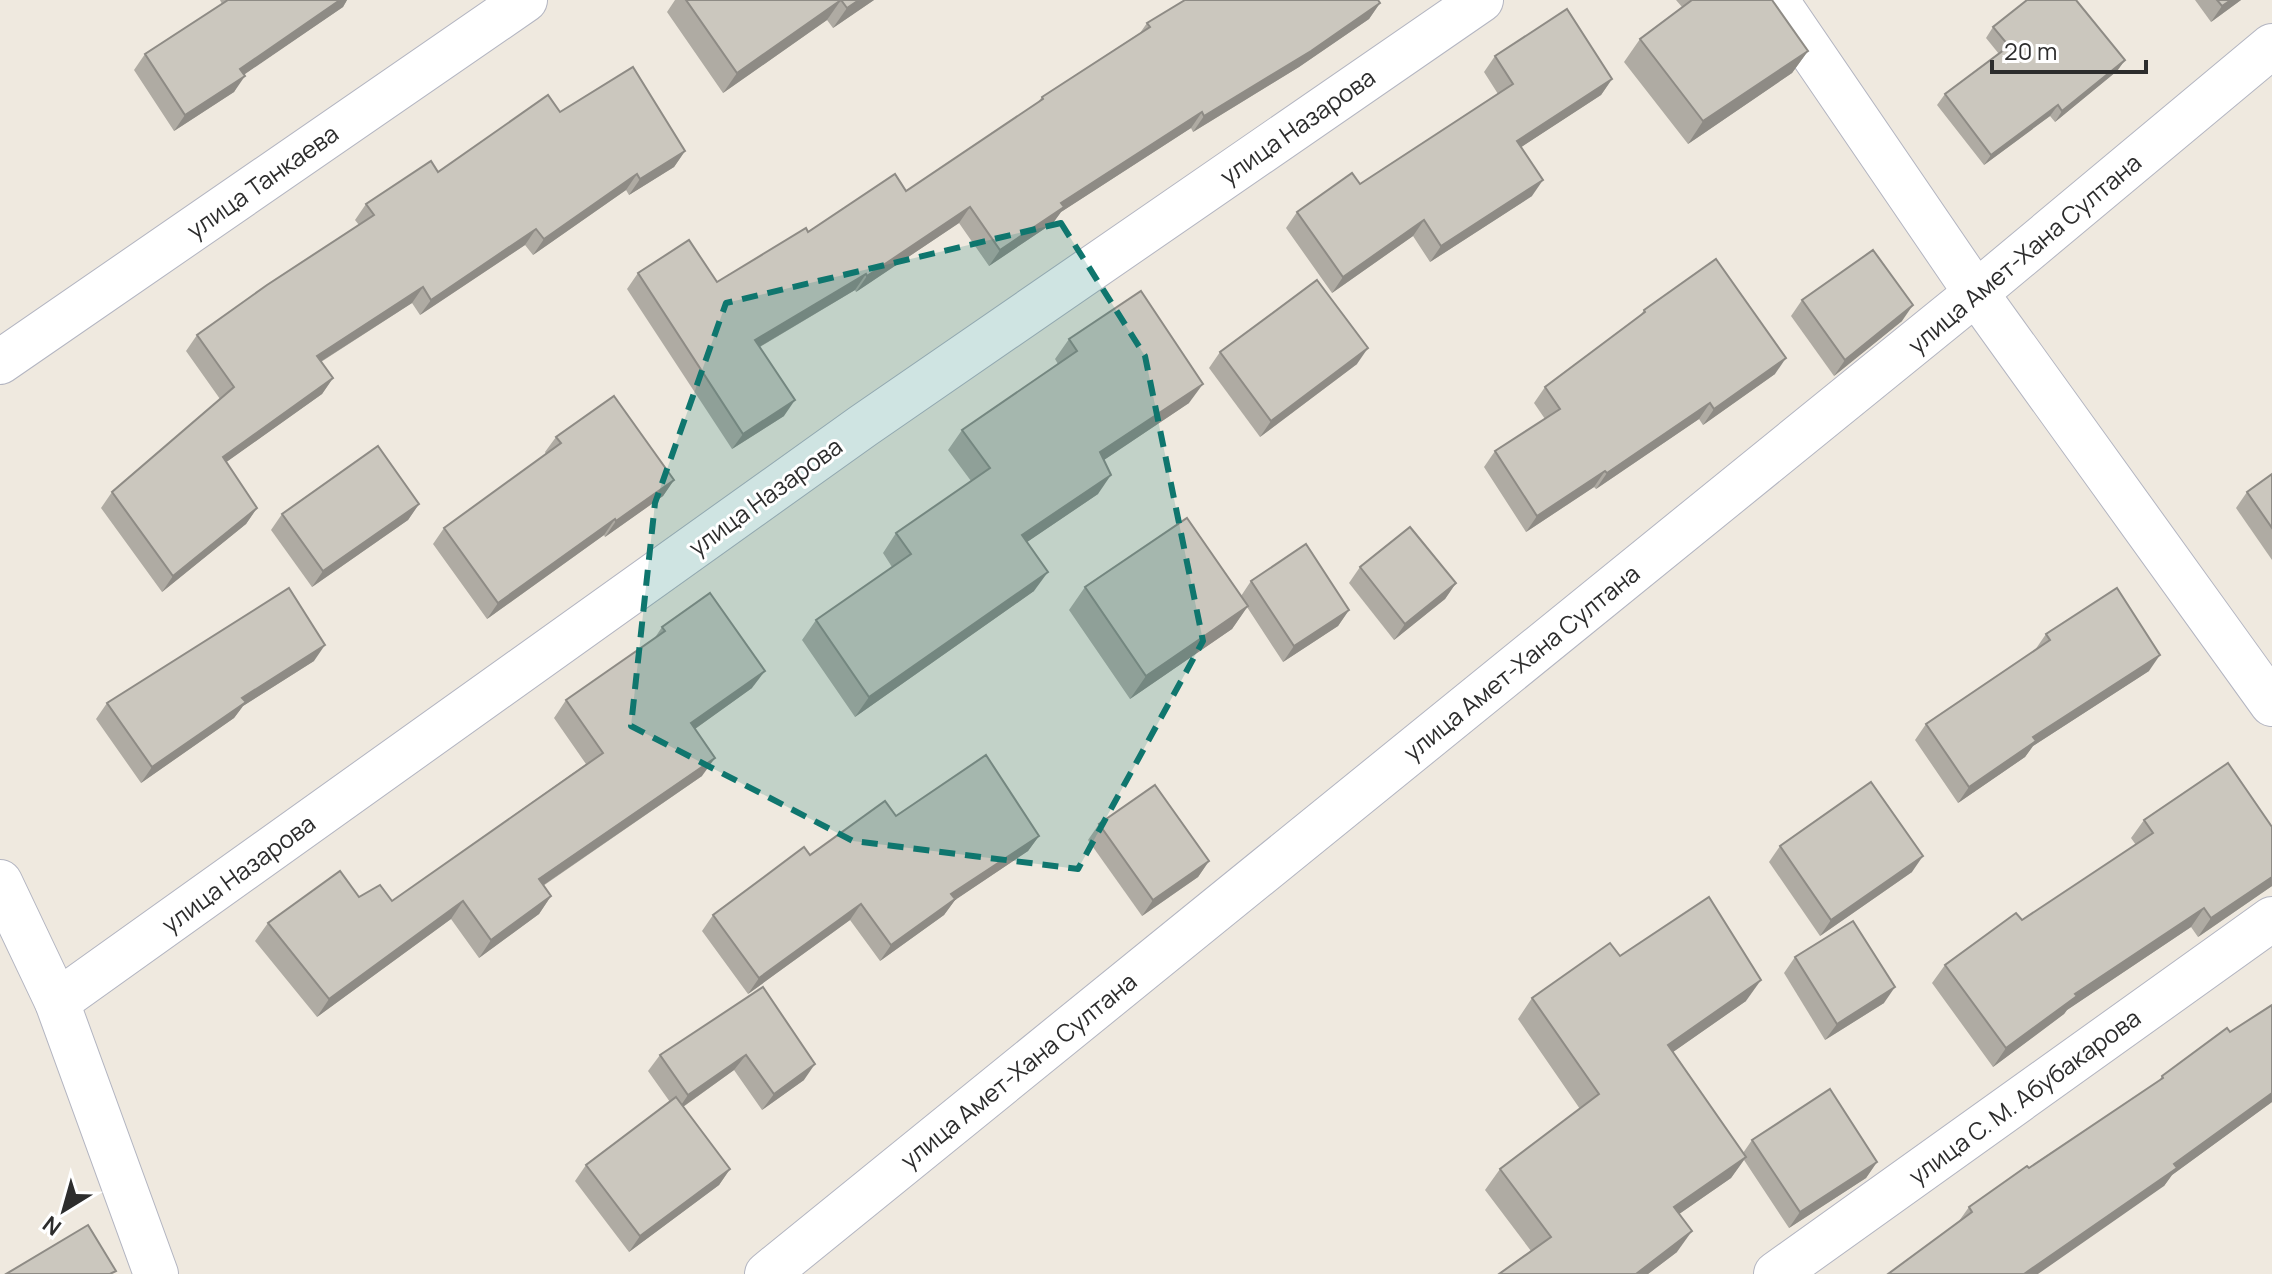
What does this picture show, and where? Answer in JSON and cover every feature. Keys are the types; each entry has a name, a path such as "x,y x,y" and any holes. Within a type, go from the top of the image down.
{"street":[{"name":"улица Танкаева","path":"0,362 525,0"},
{"name":"улица Назарова","path":"57,1002 863,426 1481,0"},
{"path":"1776,0 1976,293 2272,704"},
{"name":"улица Амет-Хана Султана","path":"767,1274 1976,293 2272,46"},
{"path":"0,882 57,1002 156,1274"},
{"name":"улица С. М. Абубакарова","path":"1776,1274 2272,919"}],"highlighted area":[{"path":"1061,223 1145,356 1203,641 1078,869 853,841 631,726 655,503 726,303"}],"building":[{"path":"228,0 340,0 240,69 245,76 185,115 145,54"},
{"path":"686,0 841,0 737,73"},
{"path":"841,0 859,0 847,8"},
{"path":"1185,0 1378,0 1380,3 1311,51 1204,116 1202,112 1061,203 1064,207 1000,250 970,207 867,276 755,340 795,400 743,434 638,273 689,240 717,282 806,228 808,232 895,174 906,191 1150,27 1147,23"},
{"path":"1692,0 1772,0 1808,51 1703,121 1640,39"},
{"path":"2027,0 2076,0 2125,60 2062,111 2058,105 1991,155 1945,94 2009,46 1993,27"},
{"path":"2217,0 2231,0 2222,6"},
{"path":"1567,9 1612,79 1517,141 1543,180 1441,246 1424,220 1343,277 1297,212 1352,173 1360,184 1513,84 1495,56"},
{"path":"633,67 685,151 640,179 637,174 544,239 536,229 431,300 423,287 317,356 333,378 223,457 257,508 173,576 112,492 234,387 197,335 374,215 366,204 431,161 438,172 548,95 560,112"},
{"path":"1873,250 1913,305 1845,360 1802,300"},
{"path":"1716,259 1786,358 1714,409 1710,403 1537,516 1495,451 1560,409 1545,387"},
{"path":"1317,280 1368,348 1271,421 1220,352"},
{"path":"1141,291 1203,384 1100,452 1111,475 1022,535 1048,572 869,697 816,620 911,554 896,533 990,468 962,430 1077,351 1069,339"},
{"path":"614,396 674,480 498,603 444,528 561,443 556,437"},
{"path":"378,446 419,504 323,571 282,514"},
{"path":"2272,474 2272,528 2247,492"},
{"path":"1187,518 1248,606 1146,676 1085,587"},
{"path":"1410,527 1456,583 1405,624 1360,567"},
{"path":"1306,544 1349,610 1294,646 1251,581"},
{"path":"289,588 325,645 242,698 246,702 152,767 107,703"},
{"path":"2117,588 2160,655 2033,737 2036,741 1969,787 1926,724 2050,640 2046,634"},
{"path":"710,593 765,671 691,723 715,758 539,879 551,896 491,940 463,901 329,999 268,923 340,871 359,897 380,885 392,901 603,753 566,700 665,631 662,627"},
{"path":"986,755 1039,836 951,894 955,899 891,945 861,904 759,978 713,915 804,847 810,855 885,801 896,816"},
{"path":"2228,763 2272,827 2272,877 2211,918 2204,908 2075,994 2077,996 2006,1048 1945,965 2016,913 2022,920 2153,833 2144,820"},
{"path":"1871,782 1923,856 1831,920 1780,846"},
{"path":"1155,785 1209,861 1153,900 1099,824"},
{"path":"1709,897 1761,980 1668,1045 1746,1157 1674,1207 1692,1231 1636,1274 1499,1274 1551,1237 1500,1169 1599,1094 1532,998 1610,943 1620,956"},
{"path":"1853,921 1895,987 1837,1024 1795,957"},
{"path":"763,987 815,1064 774,1094 746,1055 688,1095 660,1055"},
{"path":"2272,1005 2272,1093 2174,1164 2177,1168 2024,1274 1888,1274 1972,1212 1969,1207 2027,1166 2029,1168 2163,1078 2227,1028 2230,1032"},
{"path":"1830,1089 1877,1162 1800,1212 1752,1140"},
{"path":"676,1097 730,1169 640,1236 586,1165"},
{"path":"88,1225 116,1271 110,1274 6,1274"}]}
